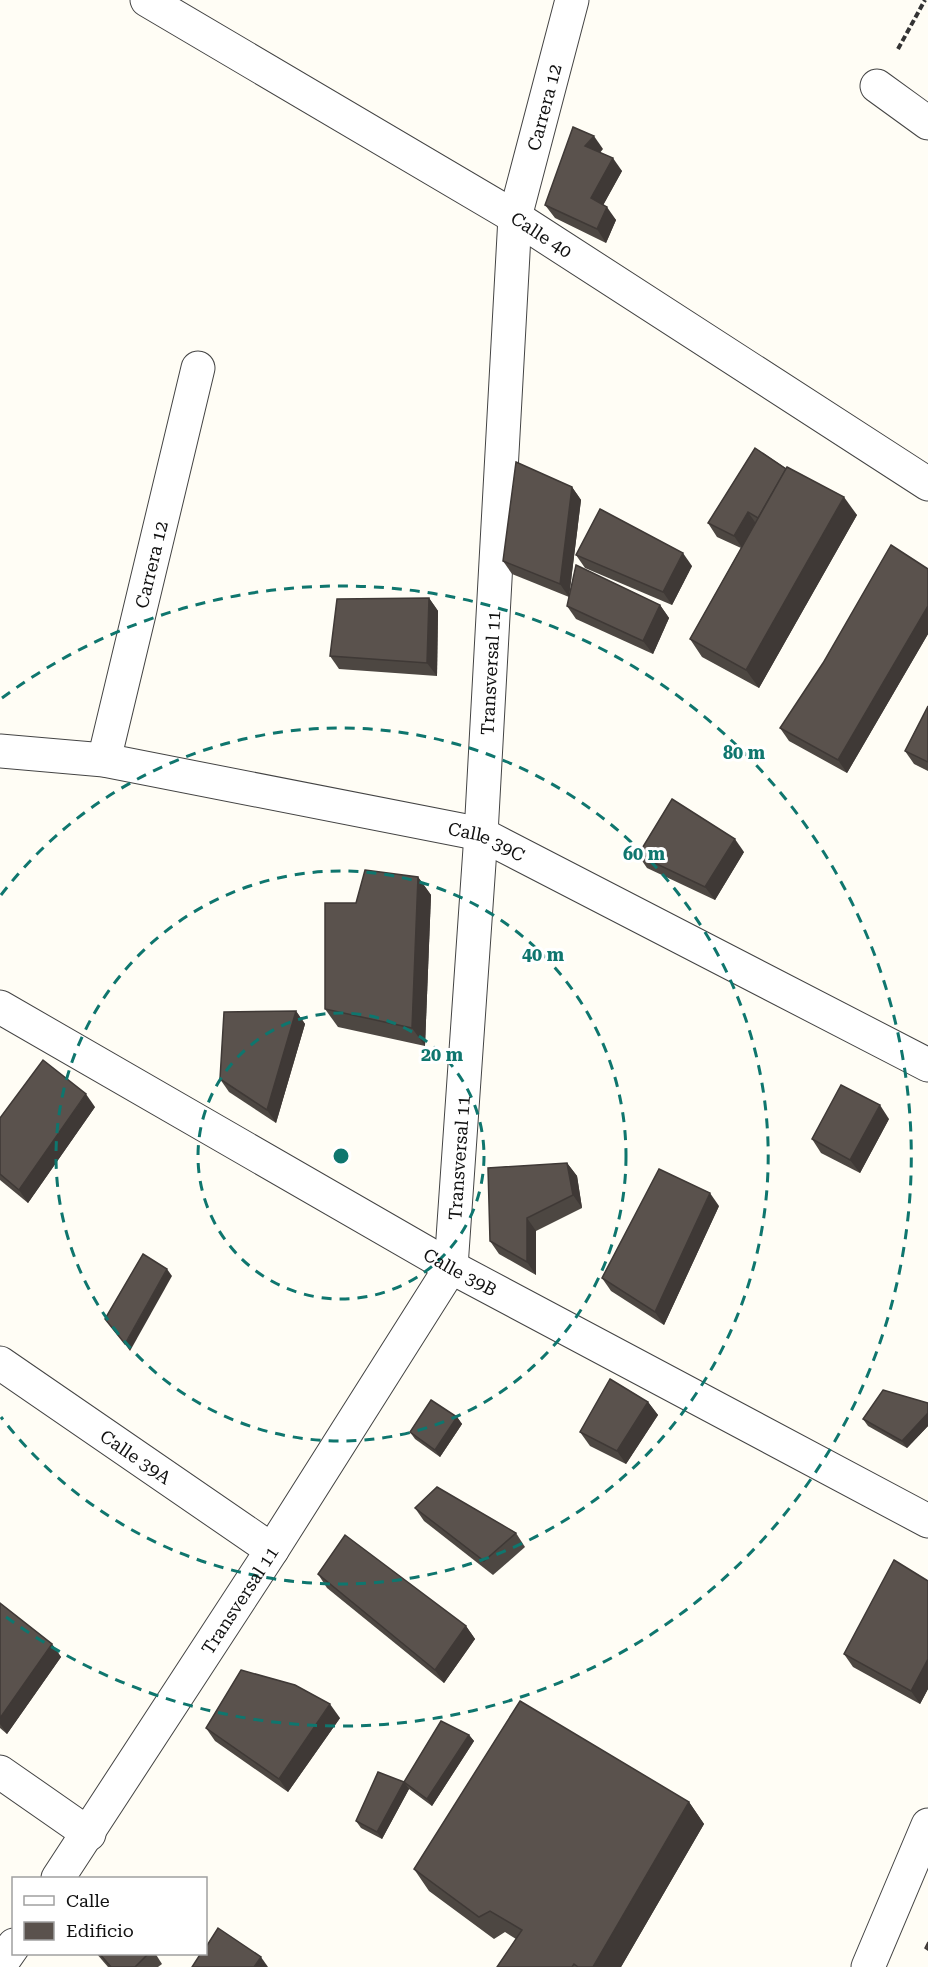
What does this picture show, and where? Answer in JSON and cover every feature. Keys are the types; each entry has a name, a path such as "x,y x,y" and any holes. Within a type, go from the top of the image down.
{"street":[{"name":"Calle 40","path":"147,0 515,217 928,484"},
{"name":"Carrera 12","path":"515,217 572,0"},
{"path":"877,86 928,123"},
{"name":"Transversal 11","path":"59,1877 89,1834 272,1550 450,1267 481,834 515,217"},
{"name":"Carrera 12","path":"104,760 198,368"},
{"name":"Calle 39C","path":"0,751 104,760 481,834 928,1065"},
{"name":"Calle 39B","path":"0,1007 450,1267 928,1521"},
{"name":"Calle 39A","path":"0,1363 272,1550"},
{"path":"0,1772 89,1834"},
{"path":"868,1967 928,1825"},
{"path":"0,1965 12,1948"}],"path":[{"path":"877,86 925,0"}],"building":[{"path":"573,127 594,136 585,146 613,158 591,198 607,207 597,229 545,205"},
{"path":"755,448 786,469 758,518 748,512 734,536 708,523"},
{"path":"516,462 572,487 560,584 503,561"},
{"path":"787,467 844,497 746,670 690,639"},
{"path":"600,509 683,553 663,592 576,555"},
{"path":"891,545 928,569 928,606 838,760 780,728 823,663"},
{"path":"576,565 660,605 643,641 567,606"},
{"path":"429,598 427,663 330,656 337,599"},
{"path":"928,706 928,762 905,751"},
{"path":"672,799 735,839 705,887 638,855"},
{"path":"365,870 418,877 412,1028 325,1009 325,903 356,903"},
{"path":"296,1011 267,1110 220,1079 224,1012"},
{"path":"43,1060 86,1094 19,1190 0,1174 0,1118"},
{"path":"841,1085 880,1105 850,1160 812,1139"},
{"path":"567,1163 573,1195 527,1218 527,1262 490,1241 488,1168"},
{"path":"659,1169 710,1193 655,1312 602,1278"},
{"path":"143,1254 167,1269 125,1344 105,1319"},
{"path":"610,1379 648,1402 617,1451 580,1432"},
{"path":"883,1390 928,1403 928,1413 902,1441 863,1419"},
{"path":"431,1400 457,1417 435,1450 410,1432"},
{"path":"437,1487 516,1533 484,1561 415,1508"},
{"path":"345,1535 466,1626 435,1670 318,1574"},
{"path":"894,1560 928,1581 928,1659 911,1691 844,1654"},
{"path":"0,1603 52,1644 0,1718"},
{"path":"241,1670 295,1685 330,1704 279,1779 206,1728"},
{"path":"520,1701 689,1802 593,1967 578,1967 574,1964 572,1967 497,1967 522,1930 490,1911 479,1917 414,1869"},
{"path":"441,1721 469,1735 427,1799 404,1782"},
{"path":"378,1772 404,1782 377,1832 356,1821"},
{"path":"218,1928 261,1957 254,1967 192,1967 200,1955 207,1955 207,1945"},
{"path":"101,1955 147,1955 135,1967 111,1967"}]}
